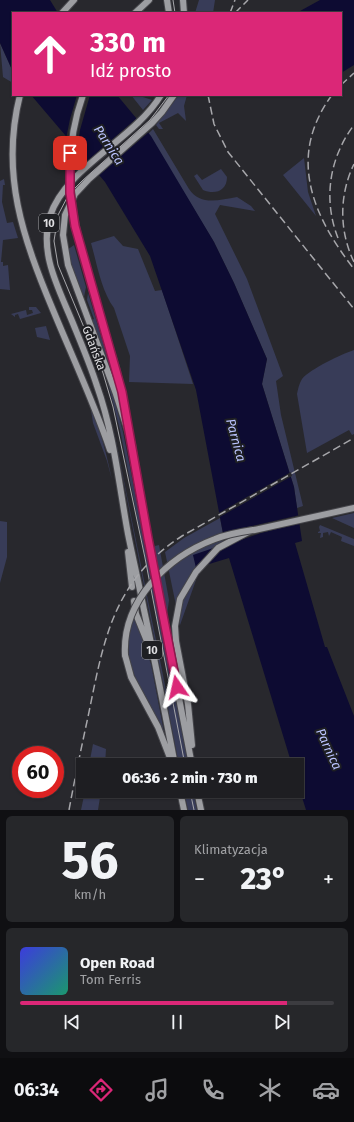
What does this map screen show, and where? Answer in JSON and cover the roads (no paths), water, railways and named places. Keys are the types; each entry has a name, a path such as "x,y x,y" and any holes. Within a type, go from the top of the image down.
{"main road":[{"path":"63,12 74,0"},
{"path":"136,12 149,0"},
{"path":"167,0 169,12"},
{"path":"183,0 184,11"},
{"path":"20,96 14,123 12,149 17,203 32,256 106,437 120,483"},
{"path":"83,96 77,115 71,149 69,168 70,193 76,233 120,381 132,444"},
{"name":"Gdańska","path":"160,96 148,113 67,186 54,207 48,227 47,249 52,273 79,337 100,393 110,431 128,534 154,657 173,758"},
{"name":"Gdańska","path":"173,96 166,108 155,120 79,189 68,205 64,224 64,250 73,282 116,394 132,444 148,538 191,758"},
{"path":"171,758 158,727 131,677 125,655 126,632 132,613 146,590 162,572 182,556 208,542 226,535 354,508"},
{"path":"192,758 188,704 176,640 175,622 178,605 185,589 200,566 214,551 229,541 253,530"},
{"path":"128,534 127,546 132,587"},
{"path":"134,601 139,624 154,657"},
{"path":"181,798 184,810"},
{"path":"198,798 201,810"}],"water":[{"path":"0,0 50,0 57,12 12,12 12,70 0,43"},
{"path":"320,0 354,0 354,65 342,72 342,12 300,11"},
{"name":"Parnica","path":"32,96 118,96 151,136 214,242 234,283 267,359 262,384 294,487 302,541 295,543 325,647 327,647 354,716 354,810 306,810 302,798 304,798 304,758 290,758 229,558 196,568 193,555 225,544 196,390 150,256 105,182"}],"tram line":[{"path":"173,0 175,12"},
{"path":"168,96 150,120 69,194 58,215 54,241 58,265 103,373 113,407 145,558 184,758"},
{"path":"191,798 194,810"}],"railway":[{"path":"230,12 235,0"},
{"path":"236,12 248,0"},
{"path":"342,84 354,73"},
{"path":"208,96 214,124 228,152 354,309"},
{"path":"331,96 318,118 311,140 308,163 310,185 317,206 327,228 339,249 354,269"},
{"path":"338,238 333,224 331,209 331,180 339,151 354,125"},
{"path":"354,164 349,176 343,200 343,226 349,250 354,262"},
{"path":"69,810 100,659 107,635 127,592 141,572 159,553 182,536 354,438"}]}
